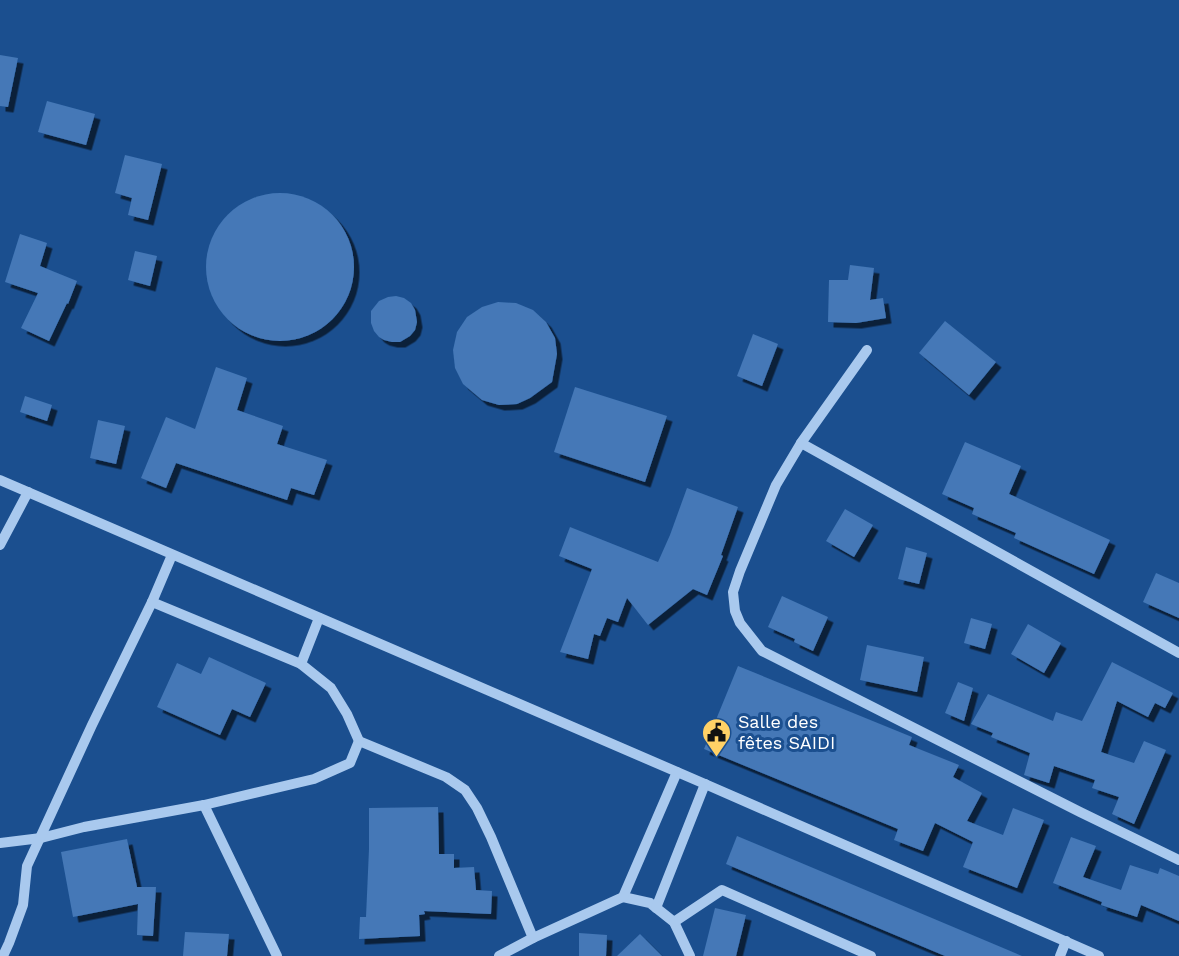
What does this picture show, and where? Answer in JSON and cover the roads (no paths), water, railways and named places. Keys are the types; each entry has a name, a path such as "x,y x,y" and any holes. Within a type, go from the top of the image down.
{"street":[{"path":"867,350 801,443 776,485 733,592 735,611 740,623 762,651 1179,860"},
{"path":"801,443 1179,653"},
{"path":"0,480 1100,956"},
{"path":"0,544 4,530 28,492"},
{"path":"3,956 24,905 27,866 172,555"},
{"path":"152,602 301,664 331,688 347,714 359,741 446,777 465,790 491,837 533,939"},
{"path":"301,664 319,618"},
{"path":"0,843 41,838 84,827 204,805 314,779 350,763 359,741"},
{"path":"623,897 677,772"},
{"path":"656,908 705,784"},
{"path":"204,805 277,956"},
{"path":"674,922 722,890 871,956"},
{"path":"499,956 623,897 650,903 674,922 690,956"},
{"path":"1060,956 1066,941"},
{"path":"9,943 15,956"}],"place":[{"name":"Salle des fêtes SAIDI","path":"717,758"}]}
